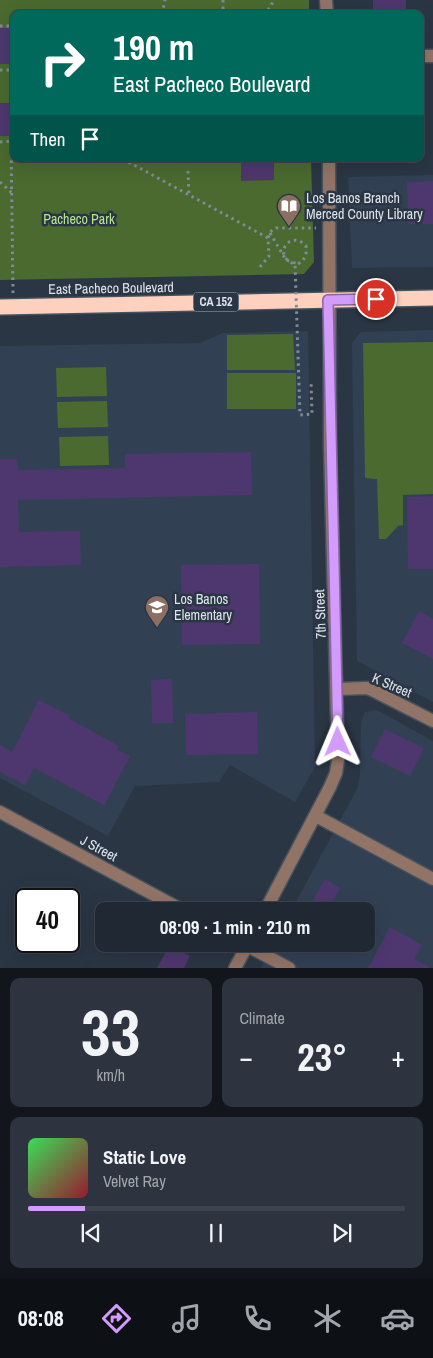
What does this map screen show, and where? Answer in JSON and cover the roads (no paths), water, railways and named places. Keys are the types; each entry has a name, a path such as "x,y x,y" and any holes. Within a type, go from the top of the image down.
{"highway":[{"name":"East Pacheco Boulevard","path":"6,306 433,298"}],"street":[{"name":"7th Street","path":"270,902 316,816 330,787 337,766 328,300 329,162"},
{"name":"K Street","path":"337,689 361,688 372,690 433,721"},
{"name":"J Street","path":"0,812 167,902"},
{"path":"316,816 433,879"},
{"path":"235,968 242,952"},
{"path":"261,952 290,968"}],"place":[{"name":"Los Banos Branch Merced County Library","path":"289,227"},
{"name":"Los Banos Elementary","path":"157,628"}],"park label":[{"name":"Pacheco Park","path":"79,219"}]}
